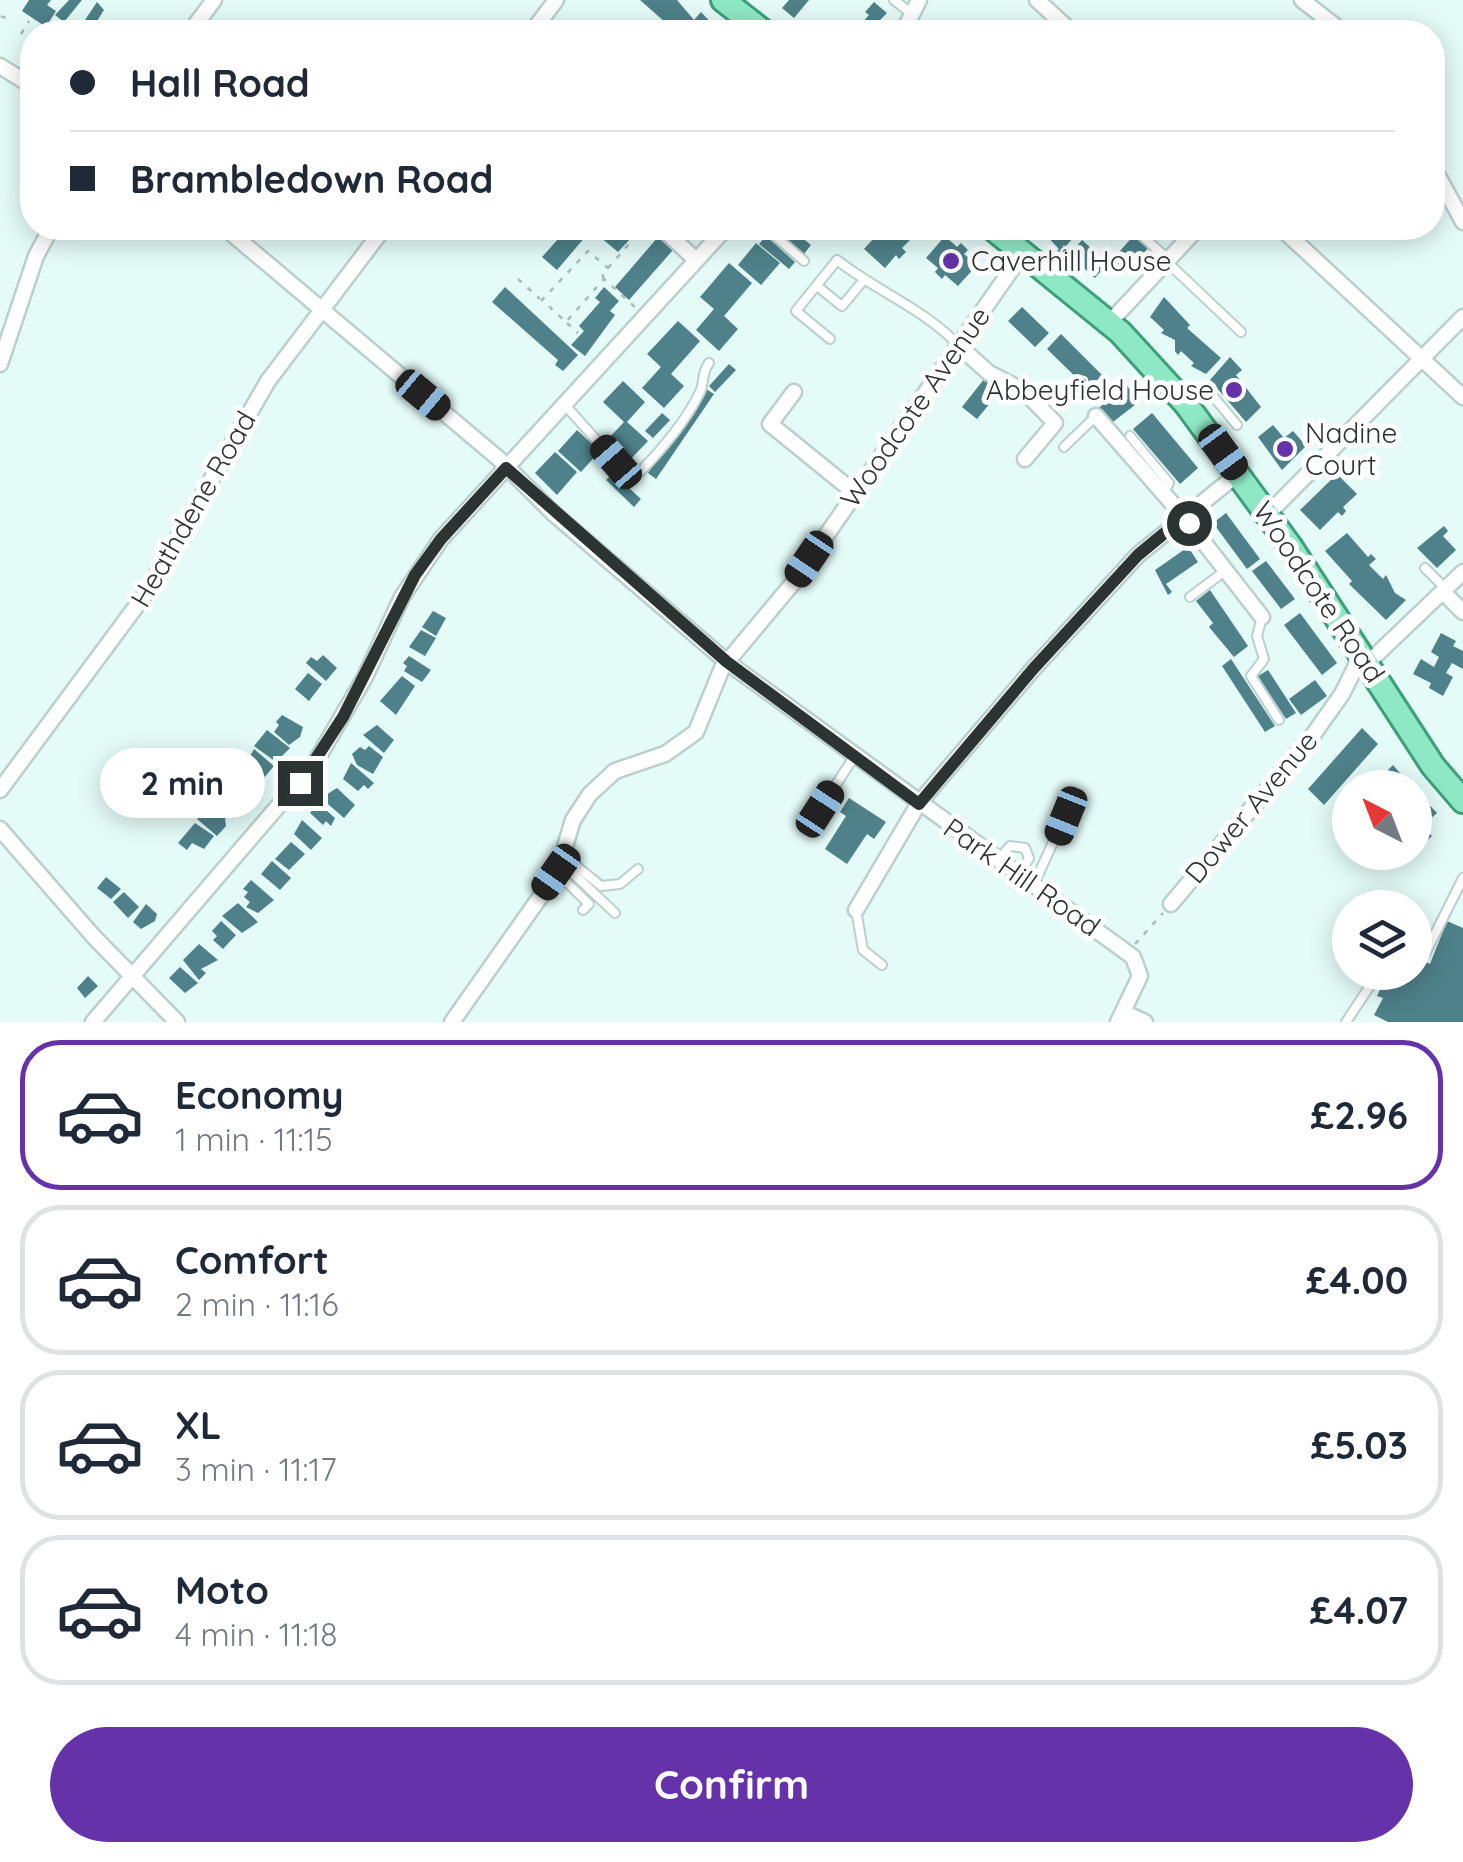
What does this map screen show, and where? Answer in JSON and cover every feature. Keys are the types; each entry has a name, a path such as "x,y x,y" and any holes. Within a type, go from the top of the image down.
{"main road":[{"path":"723,0 749,20"},
{"name":"Woodcote Road","path":"1008,240 1109,323 1186,404 1268,514 1434,766 1463,800"}],"street":[{"path":"1037,0 1059,20"},
{"path":"1302,0 1328,20"},
{"path":"1445,188 1463,222"},
{"path":"0,364 32,267 45,240"},
{"name":"Park Hill Road","path":"239,240 727,662 1127,952"},
{"name":"Heathdene Road","path":"0,790 146,594 204,499 254,404 375,240"},
{"path":"675,240 696,260"},
{"path":"93,1022 316,763 365,678 415,575 441,539 715,240"},
{"path":"1109,323 1186,240"},
{"path":"1294,240 1463,397"},
{"name":"Woodcote Avenue","path":"452,1022 561,864 573,820 598,786 620,768 674,750 696,732 727,662 793,583 1023,252"},
{"path":"1268,514 1463,317"},
{"path":"960,347 989,373 1024,391 1054,423 1025,459"},
{"path":"794,392 770,424 855,492"},
{"path":"1096,416 1184,517 1262,617"},
{"path":"856,910 919,804 1034,668 1138,555 1239,474"},
{"path":"1367,663 1463,572"},
{"path":"1444,590 1463,612"},
{"name":"Dower Avenue","path":"1171,904 1313,735 1342,694 1358,662 1367,663"},
{"path":"0,829 132,977 178,1022"},
{"path":"1127,952 1136,960 1140,976 1121,1017 1145,1022"}],"lane":[{"path":"894,0 911,20"},
{"path":"780,240 804,261"},
{"path":"1146,240 1241,332"},
{"path":"830,340 796,311 837,260 863,280 895,295 960,347"},
{"path":"816,286 842,306 863,280"},
{"path":"566,405 632,480 687,412 702,389 703,371 709,363"},
{"path":"1186,404 1207,390 1237,425"},
{"path":"1064,447 1096,416"},
{"path":"1130,436 1169,483 1162,495"},
{"path":"1426,568 1444,590"},
{"path":"1190,597 1224,571"},
{"path":"1262,617 1257,636 1264,658 1251,676 1279,720"},
{"path":"820,809 854,757"},
{"path":"1034,884 1066,816"},
{"path":"999,859 1010,846 1026,848 1029,858 1020,874"},
{"path":"561,864 601,886 620,884 638,869"},
{"path":"561,864 589,904 583,910"},
{"path":"561,864 614,913"},
{"path":"1432,940 1463,878"},
{"path":"856,910 863,950 882,965"},
{"path":"1346,1022 1367,990"}],"path":[{"path":"0,16 11,22"},
{"path":"632,240 602,273 604,280 645,316"},
{"path":"542,300 588,251 608,268"},
{"path":"518,279 578,333"},
{"path":"566,322 604,280"},
{"name":"Dower Avenue","path":"1127,952 1171,904"}],"building":[{"path":"29,0 51,0 47,5 56,11 50,20 36,20 22,11"},
{"path":"69,0 82,0 66,20 55,15"},
{"path":"640,0 677,0 694,20 663,20"},
{"path":"789,0 809,0 794,18 782,8"},
{"path":"97,2 104,10 98,20 85,20"},
{"path":"874,2 887,13 880,20 865,20 869,15 865,12"},
{"path":"557,240 583,240 557,270 542,257"},
{"path":"604,240 629,240 618,252"},
{"path":"655,240 673,250 629,300 615,287"},
{"path":"770,240 795,262 789,269 759,244"},
{"path":"788,240 805,240 811,245 804,254"},
{"path":"872,240 910,240 902,248 906,252 899,259 896,255 885,268 864,249"},
{"name":"Caverhill House","path":"942,240 949,240 957,247 961,243 968,250 964,254 977,265 958,286 945,275 942,279 935,272 938,268 926,258"},
{"path":"1051,240 1071,240 1062,245 1067,250 1058,260 1053,256 1059,249"},
{"path":"1082,240 1108,263 1095,278 1069,255"},
{"path":"1130,240 1141,240 1149,247 1127,273 1112,260"},
{"path":"756,243 780,263 761,285 738,265"},
{"path":"729,263 752,283 724,316 738,329 719,351 696,330 714,309 700,297"},
{"path":"505,287 578,355 563,371 555,365 558,360 492,302"},
{"path":"604,287 619,301 610,311 615,315 585,356 571,345 584,331 579,326 600,302 595,298"},
{"path":"1164,297 1190,325 1187,328 1221,358 1206,374 1191,366 1194,363 1181,351 1178,355 1175,340 1161,333 1164,330 1150,317"},
{"path":"1022,307 1049,333 1035,347 1008,321"},
{"path":"678,321 700,341 671,374 684,386 664,408 642,388 661,367 647,354"},
{"path":"1061,334 1102,375 1088,389 1047,349"},
{"name":"Abbeyfield House","path":"1230,357 1242,370 1236,375 1261,407 1246,422 1210,380"},
{"path":"729,364 736,370 715,392 709,386"},
{"path":"985,378 1001,390 977,419 962,407"},
{"path":"623,381 645,402 627,422 648,441 627,463 605,442 624,422 603,402"},
{"path":"1127,386 1140,401 1109,425 1096,410"},
{"path":"706,389 714,394 656,479 648,473"},
{"path":"662,413 670,420 653,438 645,431"},
{"path":"1152,413 1198,468 1180,484 1133,429"},
{"name":"Nadine Court","path":"1273,425 1284,438 1293,431 1306,446 1282,470 1258,437"},
{"path":"577,430 600,451 581,472 558,451"},
{"path":"555,452 577,472 557,495 535,473"},
{"path":"613,473 641,499 634,507 606,480"},
{"path":"1337,474 1357,494 1343,507 1346,511 1342,516 1338,512 1320,530 1300,510"},
{"path":"1226,513 1260,559 1247,569 1213,523"},
{"path":"1444,526 1448,531 1443,536 1456,550 1437,568 1417,548"},
{"path":"1347,533 1368,557 1371,554 1376,559 1369,565 1383,579 1386,575 1395,593 1406,600 1386,620 1349,584 1352,581 1325,551"},
{"path":"1188,547 1198,562 1166,584 1172,592 1168,595 1155,570"},
{"path":"1266,561 1295,599 1281,609 1252,571"},
{"path":"1210,590 1248,646 1234,657 1209,627 1213,623 1196,601"},
{"path":"433,611 446,618 436,636 422,627"},
{"path":"1300,613 1337,663 1322,675 1284,625"},
{"path":"421,630 436,638 425,656 409,647"},
{"path":"1441,633 1456,641 1453,646 1463,651 1463,669 1452,663 1446,673 1453,677 1443,696 1429,688 1431,683 1413,674 1421,659 1434,667 1439,657 1431,652"},
{"path":"323,655 337,668 326,681 306,663 311,657 317,661"},
{"path":"409,656 431,670 422,682 404,671 407,666 403,663"},
{"path":"1231,659 1275,726 1265,732 1222,666"},
{"path":"1268,670 1296,713 1286,719 1258,676"},
{"path":"308,673 322,684 309,701 295,689"},
{"path":"402,676 415,686 396,715 380,701"},
{"path":"1315,680 1327,696 1301,715 1289,699"},
{"path":"282,715 303,727 300,737 289,745 274,732"},
{"path":"377,725 394,740 384,753 363,735"},
{"path":"1362,728 1378,744 1355,770 1332,770 1332,796 1324,805 1308,789"},
{"path":"267,730 290,748 276,762 254,746"},
{"path":"369,746 383,757 373,774 357,765 352,754"},
{"path":"254,749 274,766 263,779 245,765"},
{"path":"351,763 374,783 368,789 364,785 358,791 343,779"},
{"path":"247,770 260,781 246,799 231,788"},
{"path":"337,788 355,805 344,818 321,798"},
{"path":"229,791 244,804 233,818 228,815 226,826 217,836 197,819 210,806 213,809"},
{"path":"849,798 886,822 874,839 867,834 847,864 825,849 846,816 840,812"},
{"path":"318,803 335,818 331,826 326,821 323,825 310,813"},
{"path":"302,820 322,838 311,850 294,834"},
{"path":"195,823 214,836 204,849 192,843 187,850 178,843"},
{"path":"291,842 305,854 289,870 275,859"},
{"path":"272,861 291,878 280,890 261,874"},
{"path":"106,877 121,889 111,899 97,888"},
{"path":"251,880 274,900 258,913 246,907 250,902 243,889"},
{"path":"124,892 139,907 128,918 113,902"},
{"path":"238,903 258,922 242,933 222,916"},
{"path":"146,904 157,914 155,921 141,929 133,922"},
{"path":"221,921 236,935 223,949 213,940 217,936 212,931"},
{"path":"1447,921 1463,928 1463,1022 1388,1022 1374,1015 1383,998 1377,996 1380,990 1432,990 1432,959"},
{"path":"199,944 218,960 201,969 206,973 199,980 183,960"},
{"path":"180,967 198,983 185,993 169,978"},
{"path":"88,976 98,986 85,998 77,988"}],"place":[{"name":"Caverhill House","path":"951,261"},
{"name":"Abbeyfield House","path":"1234,390"},
{"name":"Nadine Court","path":"1285,449"}],"route":[{"path":"300,783 343,717 415,575 441,539 506,468 727,662 919,804 1034,668 1138,555 1184,517 1189,523"}]}
